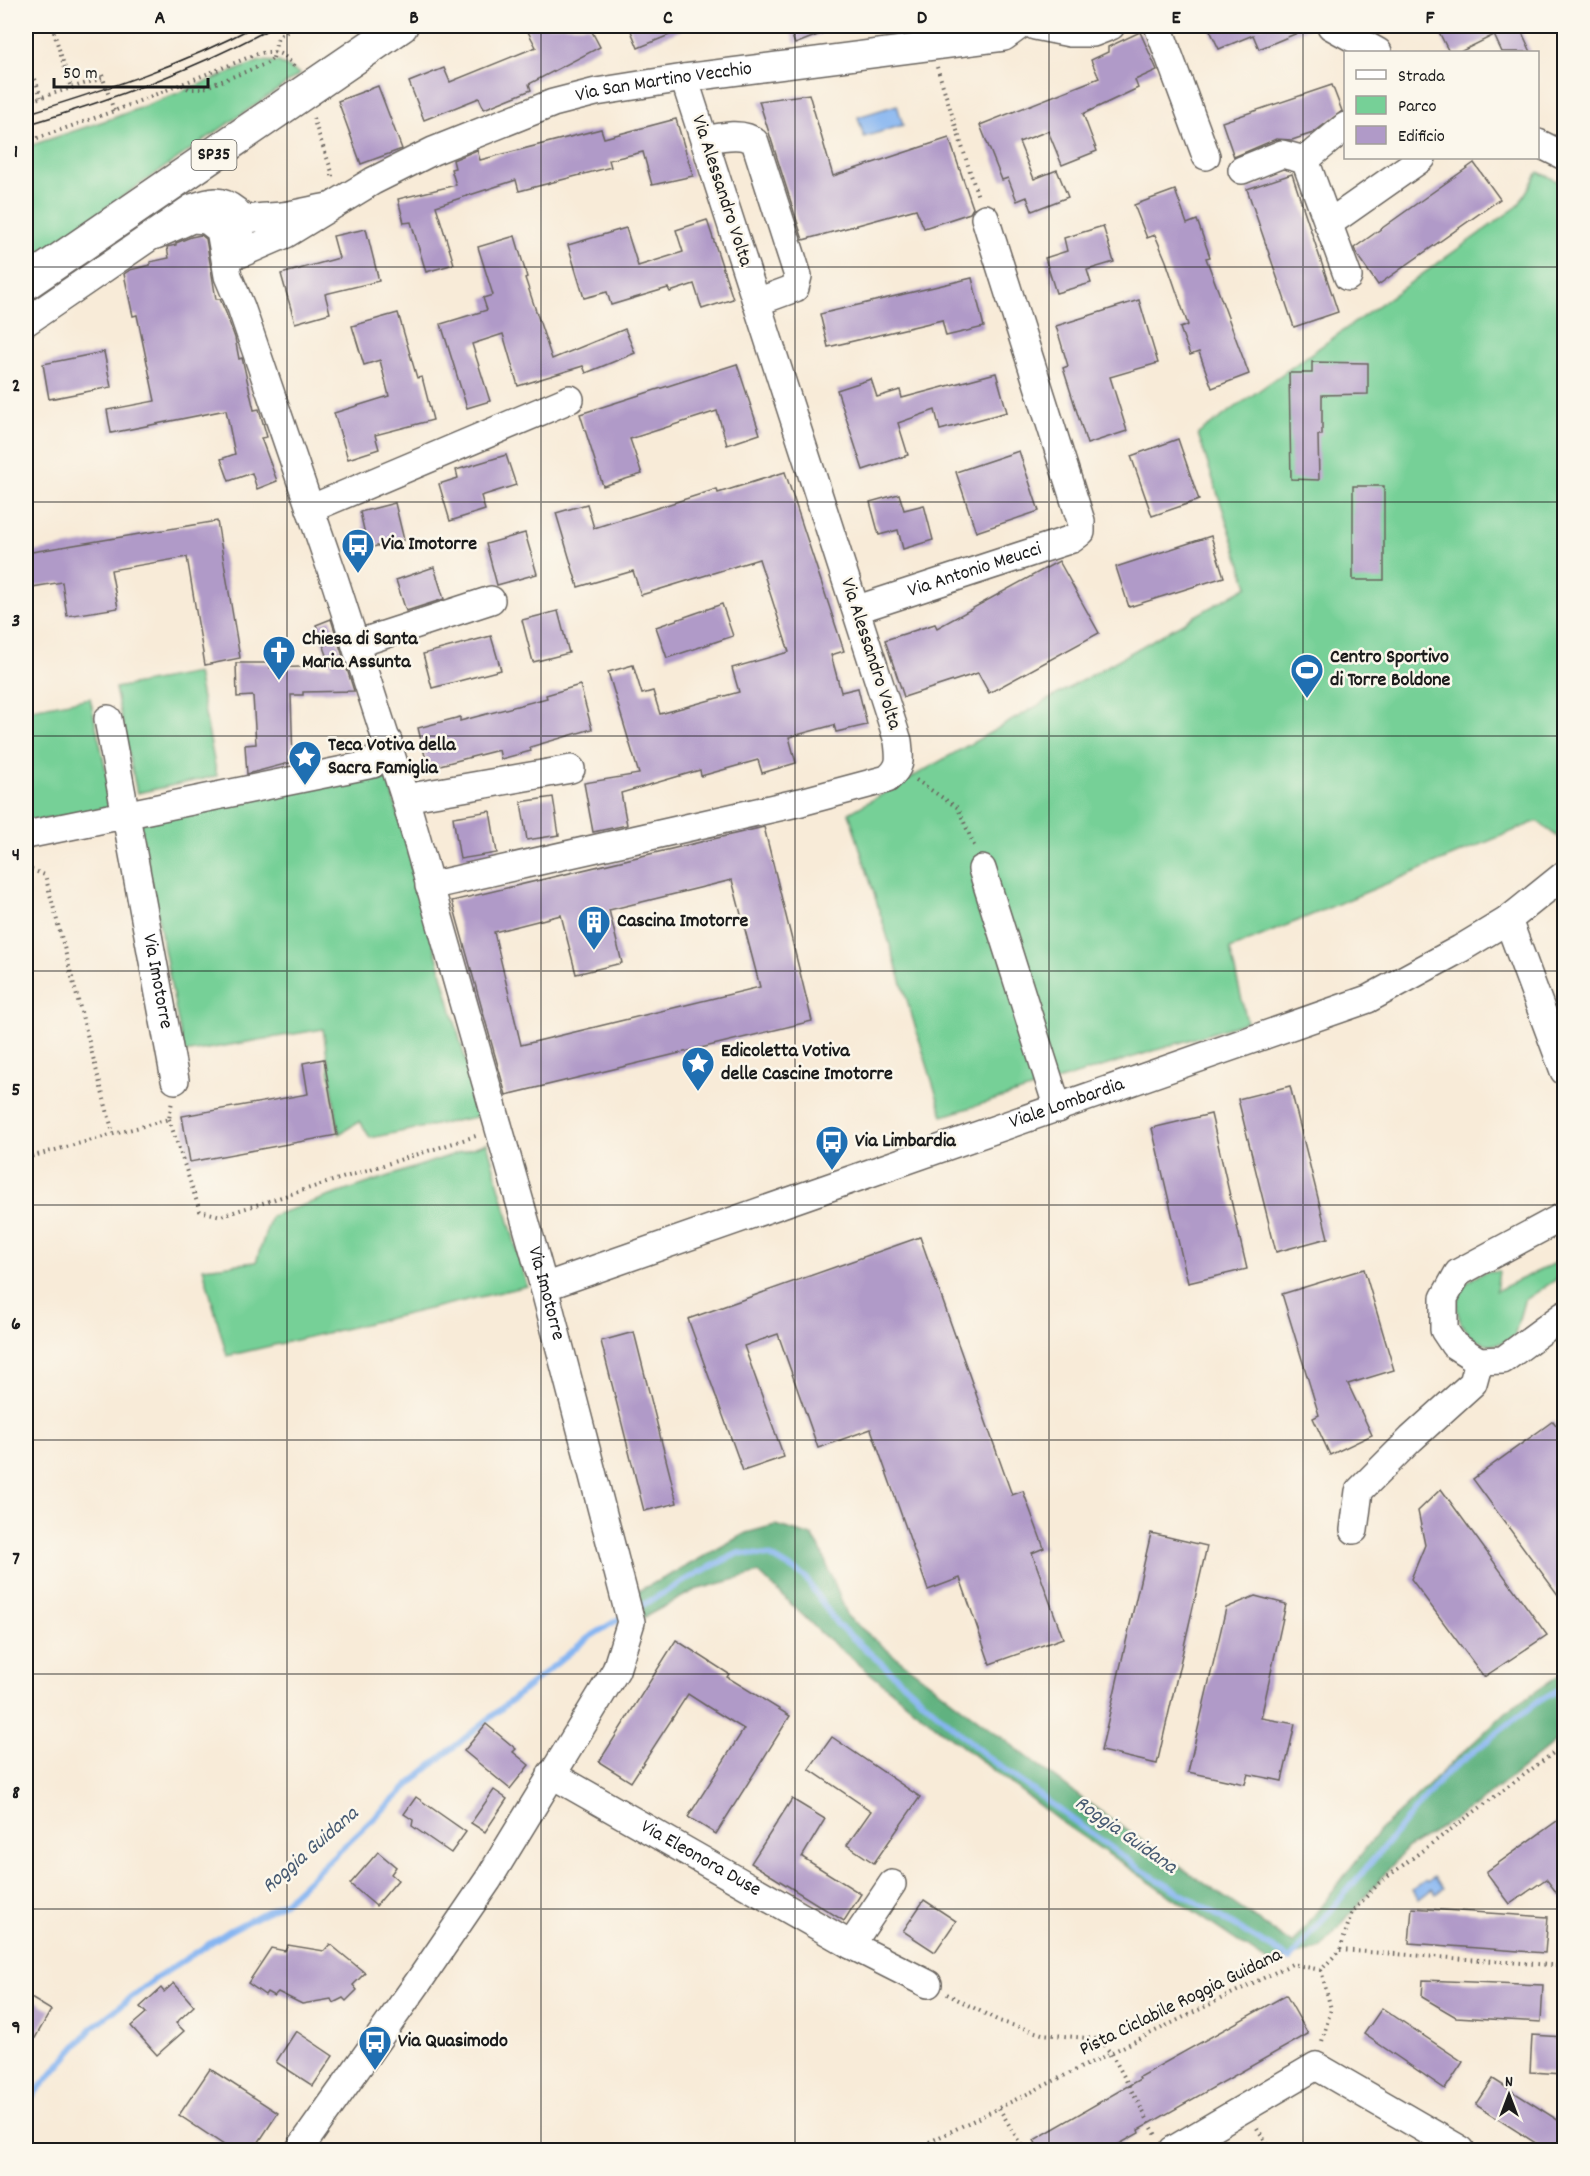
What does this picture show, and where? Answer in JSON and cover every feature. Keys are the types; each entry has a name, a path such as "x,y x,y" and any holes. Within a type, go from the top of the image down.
{"highway":[{"name":"SP35","path":"26,283 402,26"}],"street":[{"name":"Via San Martino Vecchio","path":"233,252 286,234 337,202 433,151 544,106 596,92 684,78 1004,37 1019,26"},
{"path":"1035,26 1070,33 1093,33 1111,26"},
{"path":"1158,26 1206,156"},
{"path":"1331,26 1376,51"},
{"name":"Via Alessandro Volta","path":"684,78 898,741 900,758 898,767"},
{"path":"1305,160 1344,128"},
{"path":"705,140 728,136 751,138 755,142 798,276 795,288 757,302"},
{"path":"1539,143 1564,156"},
{"path":"1242,170 1282,154 1305,160"},
{"path":"1328,224 1421,159"},
{"path":"1305,160 1348,277"},
{"path":"26,322 156,235 192,208 208,202 225,202 236,211 239,223 230,233 233,252"},
{"name":"Via San Martino Vecchio","path":"239,223 249,218 284,216 337,202"},
{"name":"Via Antonio Meucci","path":"855,605 864,607 1072,539 1082,532 1082,521 985,218"},
{"path":"156,235 192,219 207,220 220,230 233,252"},
{"name":"Via Imotorre","path":"233,252 242,307 356,644 405,798 544,1287 631,1622 616,1670 551,1774"},
{"path":"310,509 570,399"},
{"path":"356,644 491,600"},
{"name":"Via Imotorre","path":"108,719 175,1080"},
{"path":"26,835 373,764 388,741"},
{"path":"429,886 801,802 887,779 897,771 898,767"},
{"path":"405,798 571,769"},
{"path":"982,869 1058,1109"},
{"name":"Viale Lombardia","path":"544,1287 1368,999 1508,920 1564,875"},
{"path":"1508,920 1564,1071"},
{"path":"1564,1216 1458,1273 1444,1298 1444,1330 1454,1345 1479,1361 1503,1360 1564,1315"},
{"path":"1354,1530 1359,1491 1411,1438 1473,1383 1479,1361"},
{"path":"299,2151 488,1881 551,1774"},
{"name":"Via Eleonora Duse","path":"551,1774 851,1945 928,1984"},
{"path":"851,1945 892,1884"},
{"path":"1166,2146 1316,2066 1461,2151"}],"path":[{"path":"52,26 71,88"},
{"path":"182,85 189,89 201,89 268,63 273,58 280,35 298,26"},
{"path":"930,47 985,218"},
{"path":"26,142 114,111 257,54 269,51 280,53 288,57 295,68"},
{"path":"26,102 103,76 114,111"},
{"path":"35,79 41,97"},
{"path":"26,110 29,133 34,139"},
{"path":"313,117 332,172 332,183 341,186 337,202"},
{"path":"898,767 958,808 982,869"},
{"path":"26,869 45,875 113,1133"},
{"path":"175,1080 169,1119 200,1211 221,1216 499,1128"},
{"path":"26,1158 169,1119"},
{"path":"1316,2066 1331,2009 1321,1970 1340,1950 1352,1912 1379,1882 1564,1744"},
{"path":"1340,1950 1564,1966"},
{"name":"Pista Ciclabile Roggia Guidana","path":"912,2151 1292,1964 1321,1970"},
{"path":"928,1984 999,2021 1042,2034 1098,2039 1111,2053 1166,2146"},
{"path":"999,2108 1024,2151"}],"green space":[{"path":"260,61 279,62 300,74 26,263 26,147 116,117"},
{"name":"Centro Sportivo di Torre Boldone","path":"1538,172 1564,184 1564,842 1537,821 1230,949 1247,1022 943,1116 849,813 1248,586 1198,434 1518,206"},
{"path":"197,673 217,776 137,793 115,688"},
{"path":"90,698 114,807 26,823 26,710"},
{"path":"386,771 481,1116 370,1138 360,1121 339,1134 323,1029 184,1053 140,823"},
{"path":"487,1143 527,1286 227,1356 203,1268 256,1262 271,1216"},
{"path":"1564,1259 1564,1274 1524,1301 1514,1337 1503,1343 1488,1344 1467,1333 1457,1311 1458,1299 1463,1288 1473,1278 1486,1272 1499,1271 1496,1291"},
{"path":"775,1525 812,1536 820,1548 848,1617 892,1654 1084,1800 1292,1944 1379,1831 1506,1712 1564,1672 1564,1735 1475,1806 1406,1849 1321,1948 1269,1963 1058,1820 915,1710 822,1634 759,1573 695,1590 643,1618 636,1592 746,1533"}],"water":[{"path":"897,105 903,125 864,137 858,117"},
{"path":"1434,1877 1443,1888 1436,1894 1432,1889 1419,1899 1412,1890"}],"building":[{"path":"525,26 589,26 600,47 529,84 531,90 484,109 479,98 424,120 409,82 444,68 450,82 536,47"},
{"path":"629,26 691,26 638,48"},
{"path":"788,26 838,26 838,27 795,44"},
{"path":"1208,26 1314,26 1259,49 1253,35 1219,49"},
{"path":"1436,26 1519,26 1531,51 1502,51 1494,35 1462,51 1448,51"},
{"path":"1140,32 1157,70 1135,80 1138,88 1083,114 1097,151 1062,165 1048,131 1019,142 1034,179 1057,170 1068,197 1032,211 1027,197 1017,201 1008,178 1002,180 980,125 1099,78 1091,60 1108,52 1108,47"},
{"path":"1332,85 1342,111 1313,133 1292,140 1276,139 1234,157 1222,122"},
{"path":"378,86 402,149 361,164 338,101"},
{"path":"809,94 833,176 949,138 973,208 970,213 924,228 916,209 803,240 759,101"},
{"path":"676,119 693,176 652,185 643,152 609,160 611,167 519,191 516,180 436,206 454,264 426,272 411,222 404,223 398,199 456,185 451,169 455,168 453,160 477,150 480,160 601,129 604,138"},
{"path":"1474,163 1500,199 1378,285 1354,248"},
{"path":"1292,174 1338,312 1294,327 1247,189"},
{"path":"1175,190 1187,224 1197,220 1210,257 1206,258 1249,374 1212,388 1199,352 1190,355 1180,328 1188,325 1155,235 1147,238 1134,205"},
{"path":"707,220 733,299 702,309 694,284 670,292 668,288 611,305 607,292 584,298 568,245 626,228 638,266 683,252 676,230"},
{"path":"1103,226 1114,262 1087,270 1091,283 1056,293 1045,258 1067,251 1064,238"},
{"path":"366,229 379,281 325,294 330,313 295,323 281,274 339,258 333,236"},
{"path":"201,235 206,239 216,299 220,299 235,338 239,359 242,358 254,410 259,409 267,437 261,438 277,481 257,489 252,473 229,481 221,459 235,454 226,410 111,433 107,410 155,401 137,315 133,316 124,274 130,270 150,265 150,262 169,258 167,247"},
{"path":"515,236 527,277 525,278 552,359 625,329 635,353 586,373 583,366 518,386 503,334 472,344 490,401 467,408 441,324 487,310 483,298 493,295 478,247"},
{"path":"972,278 984,327 946,336 942,320 828,347 820,314"},
{"path":"1139,300 1158,363 1110,377 1127,431 1087,444 1063,368 1068,366 1056,326"},
{"path":"398,313 417,378 422,377 433,420 375,435 379,449 348,459 334,413 389,396 380,360 364,365 352,326"},
{"path":"104,352 111,387 49,399 43,364"},
{"path":"1312,362 1368,363 1368,394 1322,395 1322,435 1318,435 1319,480 1291,479 1289,373 1312,373"},
{"path":"737,364 760,434 727,445 717,411 630,439 642,474 603,486 580,414"},
{"path":"996,373 1007,412 940,430 935,410 898,423 908,455 863,470 837,390 871,379 877,397 900,390 902,398"},
{"path":"1178,439 1199,500 1152,516 1131,456"},
{"path":"1019,451 1039,511 976,532 956,472"},
{"path":"506,455 516,485 481,496 485,510 450,521 439,484 458,478 456,470"},
{"path":"785,472 844,651 831,655 841,692 858,688 867,725 836,732 834,725 789,737 796,763 762,773 758,760 701,776 700,770 621,793 627,825 593,832 584,783 639,774 608,672 633,665 642,694 653,691 660,714 739,692 732,668 789,652 759,559 641,595 633,571 578,587 556,513 587,504 594,528 717,489 718,493"},
{"path":"1353,486 1384,486 1384,580 1353,580"},
{"path":"899,494 904,510 924,505 933,540 903,549 898,530 879,535 870,502"},
{"path":"395,503 404,540 368,548 360,512"},
{"path":"217,521 240,658 205,665 187,557 111,570 118,608 67,616 62,582 26,588 26,553"},
{"path":"525,533 537,574 497,585 486,544"},
{"path":"1211,536 1224,577 1129,607 1116,567"},
{"path":"1059,561 1099,633 989,693 978,673 904,697 885,640 935,624 937,628"},
{"path":"434,567 444,599 406,611 396,580"},
{"path":"722,604 733,636 667,658 656,627"},
{"path":"558,611 569,653 533,662 522,620"},
{"path":"331,619 354,691 303,692 303,695 291,695 293,762 247,774 245,745 256,744 253,696 237,697 236,663 270,663 270,668 331,666 316,625"},
{"path":"491,636 501,670 432,688 423,654"},
{"path":"580,685 592,729 530,747 531,751 501,759 499,750 428,768 418,728 460,717 460,721 547,698 546,695"},
{"path":"553,797 559,835 527,840 521,802"},
{"path":"490,811 497,853 460,859 453,817"},
{"name":"Cascina Imotorre","path":"764,827 812,1021 506,1095 452,901","holes":["732,880 760,987 521,1045 494,932 561,915 576,974 622,963 609,910"]},
{"path":"324,1059 337,1135 190,1162 182,1116 308,1094 303,1063"},
{"path":"1290,1086 1328,1238 1276,1252 1238,1099"},
{"path":"1211,1114 1247,1269 1188,1283 1152,1128"},
{"path":"920,1237 1012,1495 1023,1491 1044,1548 1032,1553 1063,1638 990,1664 960,1578 928,1590 871,1429 818,1448 778,1334 744,1346 784,1457 743,1471 688,1319"},
{"path":"1364,1269 1394,1370 1348,1384 1372,1435 1330,1455 1313,1418 1319,1415 1282,1294"},
{"path":"634,1332 677,1503 644,1511 601,1341"},
{"path":"1553,1421 1564,1436 1564,1603 1473,1479"},
{"path":"1441,1489 1547,1635 1484,1677 1411,1579 1425,1545 1418,1511"},
{"path":"1151,1533 1207,1546 1157,1764 1101,1751"},
{"path":"1255,1596 1286,1604 1261,1718 1295,1724 1282,1781 1248,1774 1245,1784 1188,1772 1226,1608"},
{"path":"676,1640 729,1674 727,1677 790,1716 716,1834 688,1817 744,1729 688,1694 631,1782 599,1762"},
{"path":"486,1724 516,1749 513,1752 529,1765 510,1789 464,1751"},
{"path":"832,1737 920,1797 874,1863 847,1845 871,1811 809,1769"},
{"path":"494,1790 507,1799 485,1832 471,1823"},
{"path":"416,1797 466,1832 451,1853 412,1826 413,1820 404,1814"},
{"path":"792,1799 825,1819 802,1857 861,1894 844,1921 751,1863"},
{"path":"1564,1816 1564,1902 1546,1879 1510,1904 1486,1872"},
{"path":"378,1852 396,1867 391,1874 398,1880 376,1906 350,1884"},
{"path":"924,1900 956,1921 935,1952 903,1931"},
{"path":"1412,1908 1548,1917 1545,1953 1409,1943"},
{"path":"330,1944 365,1973 353,1985 357,1990 346,2001 343,1998 333,2003 331,1999 302,2004 278,1992 274,1996 267,1992 265,1995 248,1983 271,1948 285,1951 288,1945 324,1951"},
{"path":"1423,1980 1543,1985 1541,2022 1456,2017 1422,1997"},
{"path":"174,1983 194,2006 176,2023 184,2031 157,2055 131,2026 146,2013 140,2007 161,1988 164,1992"},
{"path":"26,1995 51,2010 26,2054"},
{"path":"1286,1995 1308,2034 1138,2130 1139,2133 1107,2151 1040,2151 1034,2140 1140,2079 1139,2077"},
{"path":"1382,2008 1463,2062 1445,2089 1364,2034"},
{"path":"296,2031 333,2056 313,2086 276,2062"},
{"path":"1532,2035 1564,2037 1564,2074 1530,2072"},
{"path":"210,2069 278,2113 253,2151 233,2151 179,2115"},
{"path":"1493,2079 1564,2124 1564,2143 1560,2151 1548,2151 1476,2105"}],"waterway":[{"name":"Roggia Guidana","path":"636,1609 698,1573 739,1553 770,1556 804,1576 837,1624 986,1756 1140,1869 1290,1959 1445,1774 1538,1701 1564,1687"},
{"name":"Roggia Guidana","path":"26,2103 92,2028 155,1979 229,1931 285,1902 422,1773 588,1638 622,1617"}],"tram line":[{"path":"26,114 171,65 255,26"},
{"path":"26,125 90,105 184,70 275,26"}],"place":[{"name":"Via Imotorre","path":"358,574"},
{"name":"Chiesa di Santa Maria Assunta","path":"279,681"},
{"name":"Centro Sportivo di Torre Boldone","path":"1307,699"},
{"name":"Teca Votiva della Sacra Famiglia","path":"305,786"},
{"name":"Cascina Imotorre","path":"594,951"},
{"name":"Edicoletta Votiva delle Cascine Imotorre","path":"698,1092"},
{"name":"Via Limbardia","path":"832,1171"},
{"name":"Via Quasimodo","path":"375,2071"}]}
